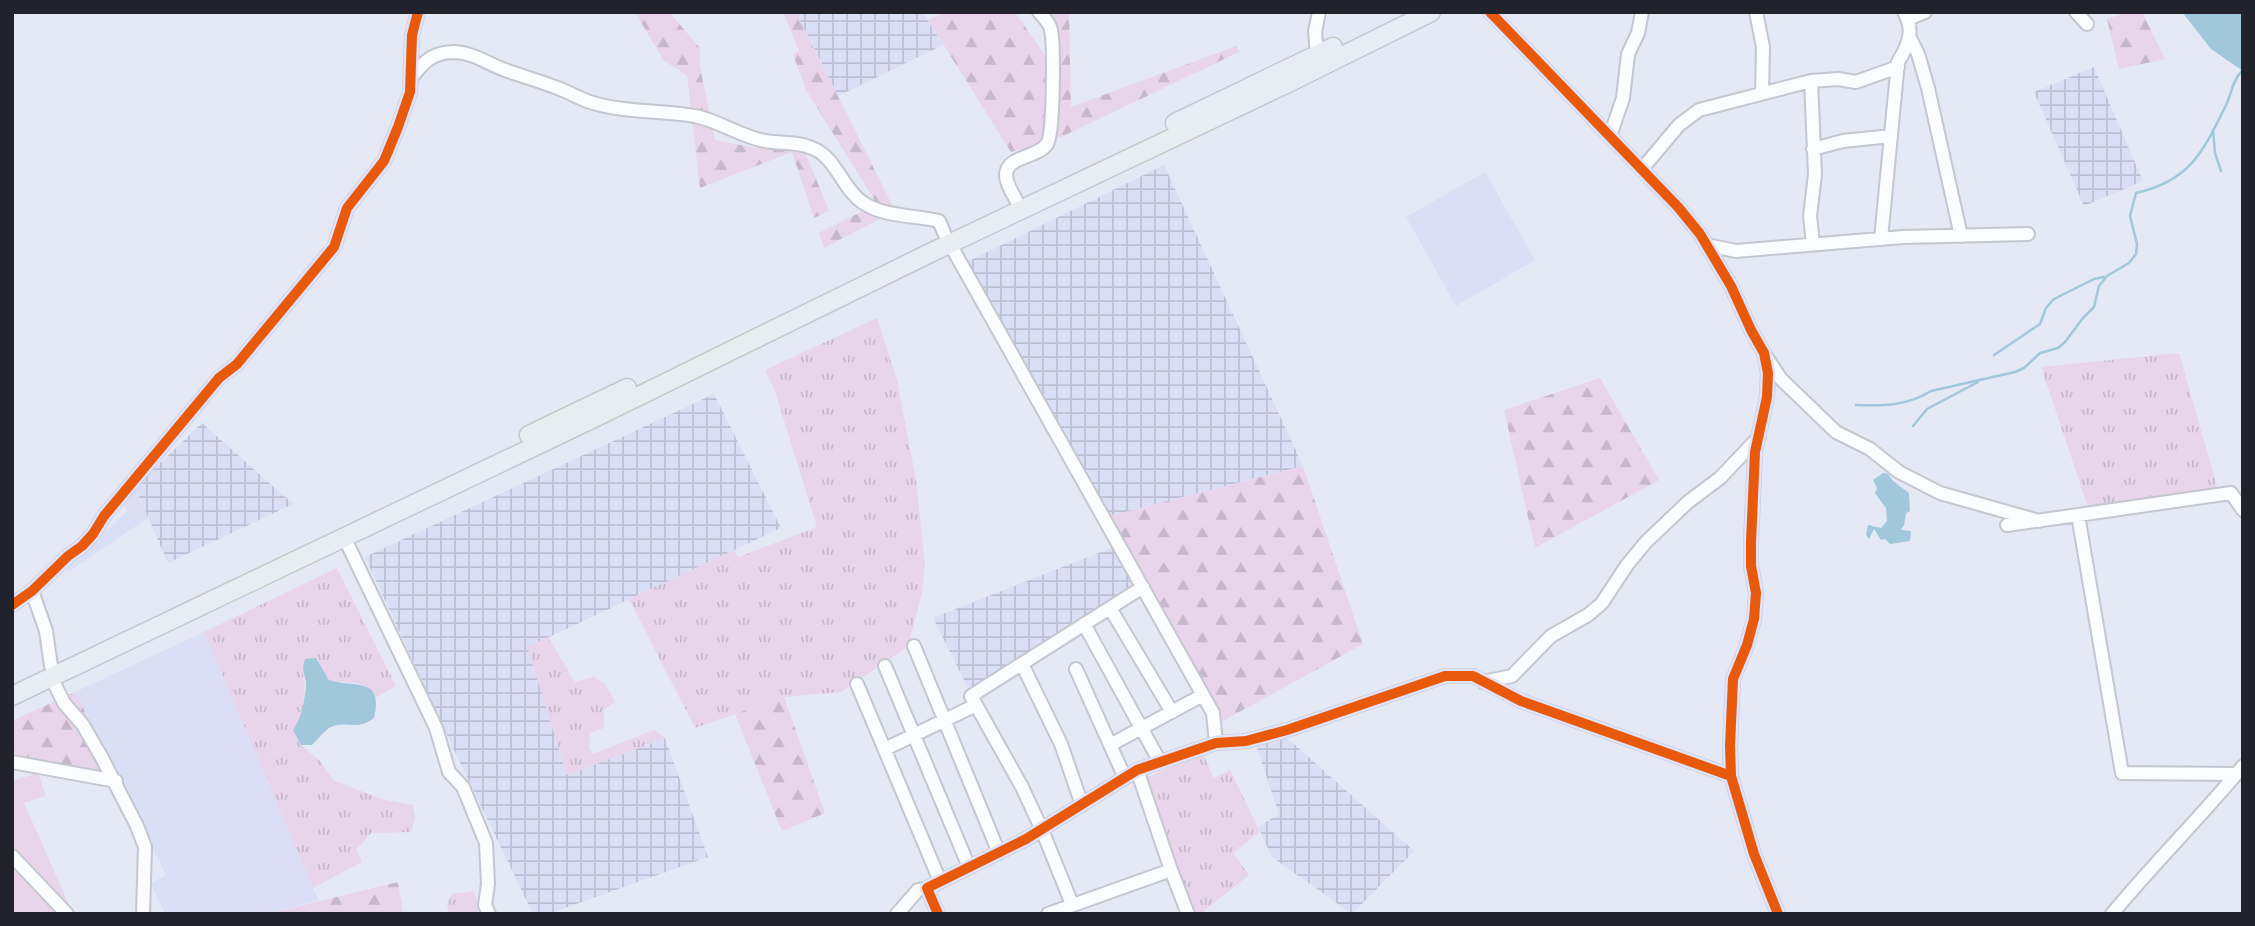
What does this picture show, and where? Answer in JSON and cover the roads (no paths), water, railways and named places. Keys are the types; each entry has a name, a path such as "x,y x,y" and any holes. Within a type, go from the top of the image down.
{"highway":[{"path":"12,685 51,672 344,537 947,239 1016,200 1405,12"},
{"path":"12,696 51,672 947,239 1431,12"}],"street":[{"path":"12,605 32,591 93,534 104,516 190,412 219,378 237,365 334,247 347,208 384,161 410,92 412,35 418,12"},
{"path":"1016,200 1006,178 1007,169 1012,163 1035,154 1047,145 1050,137 1053,96 1051,29 1039,12"},
{"path":"1317,55 1315,32 1319,12"},
{"path":"1489,12 1678,207 1707,245 1731,286 1751,330 1781,379 1836,432 1870,449 1899,471 1940,493 2039,521"},
{"path":"1610,136 1623,98 1628,54 1638,33 1642,12"},
{"path":"1756,12 1763,47 1762,93"},
{"path":"1925,12 1906,15 1910,38 1918,54 1928,88 1961,236"},
{"path":"2076,12 2087,24"},
{"path":"1881,239 1898,67 1910,38"},
{"path":"412,77 432,55 459,52 481,58 502,69 556,87 590,102 621,109 694,116 763,141 798,143 815,148 822,154 838,171 853,194 868,206 939,221 1213,713 1216,743"},
{"path":"1642,169 1687,117 1699,110 1811,81 1838,79 1856,82 1898,67"},
{"path":"1811,81 1815,174 1810,216 1813,244"},
{"path":"1813,149 1843,141 1891,136"},
{"path":"1707,245 1736,251 1881,239 2028,234"},
{"path":"1764,353 1768,373 1767,397 1755,452 1751,542 1751,566 1756,593 1751,632 1733,679 1730,747 1731,776 1754,855 1777,914"},
{"path":"1483,682 1512,676 1551,636 1588,615 1602,603 1646,542 1688,502 1720,478 1759,437"},
{"path":"2007,526 2231,493 2243,510"},
{"path":"2078,515 2122,773 2240,770"},
{"path":"344,537 436,728 449,772 463,788 486,843 488,884 485,905 489,914"},
{"path":"1072,904 1022,788 971,696 1143,587"},
{"path":"32,591 46,631 51,672 64,703 83,726 116,781 145,847 143,914"},
{"path":"1110,608 1172,712"},
{"path":"1084,624 1160,762"},
{"path":"914,646 999,853"},
{"path":"1023,664 1061,744 1082,805"},
{"path":"885,666 969,867"},
{"path":"1076,669 1125,778"},
{"path":"897,914 918,890 927,888 1042,830 1137,771 1216,743 1246,741 1287,730 1445,676 1473,676 1521,701 1731,776"},
{"path":"858,684 940,881"},
{"path":"1111,745 1203,695"},
{"path":"885,750 976,705"},
{"path":"12,762 116,781"},
{"path":"2112,914 2147,871 2180,839 2240,770"},
{"path":"1137,771 1188,914"},
{"path":"12,856 67,914"},
{"path":"1048,914 1171,870"},
{"path":"927,888 938,914"}],"waterway":[{"path":"1856,405 1904,402 1931,391 2015,372 2024,368 2040,353 2058,348 2065,342 2094,307 2099,286 2107,276 2129,263 2136,254 2137,244 2130,216 2136,193 2170,181 2193,162 2210,137 2242,71"},
{"path":"2213,130 2215,153 2221,171"},
{"path":"1994,355 2040,324 2046,308 2054,299 2094,279 2104,277"},
{"path":"1913,426 1927,409 1978,382"}]}
